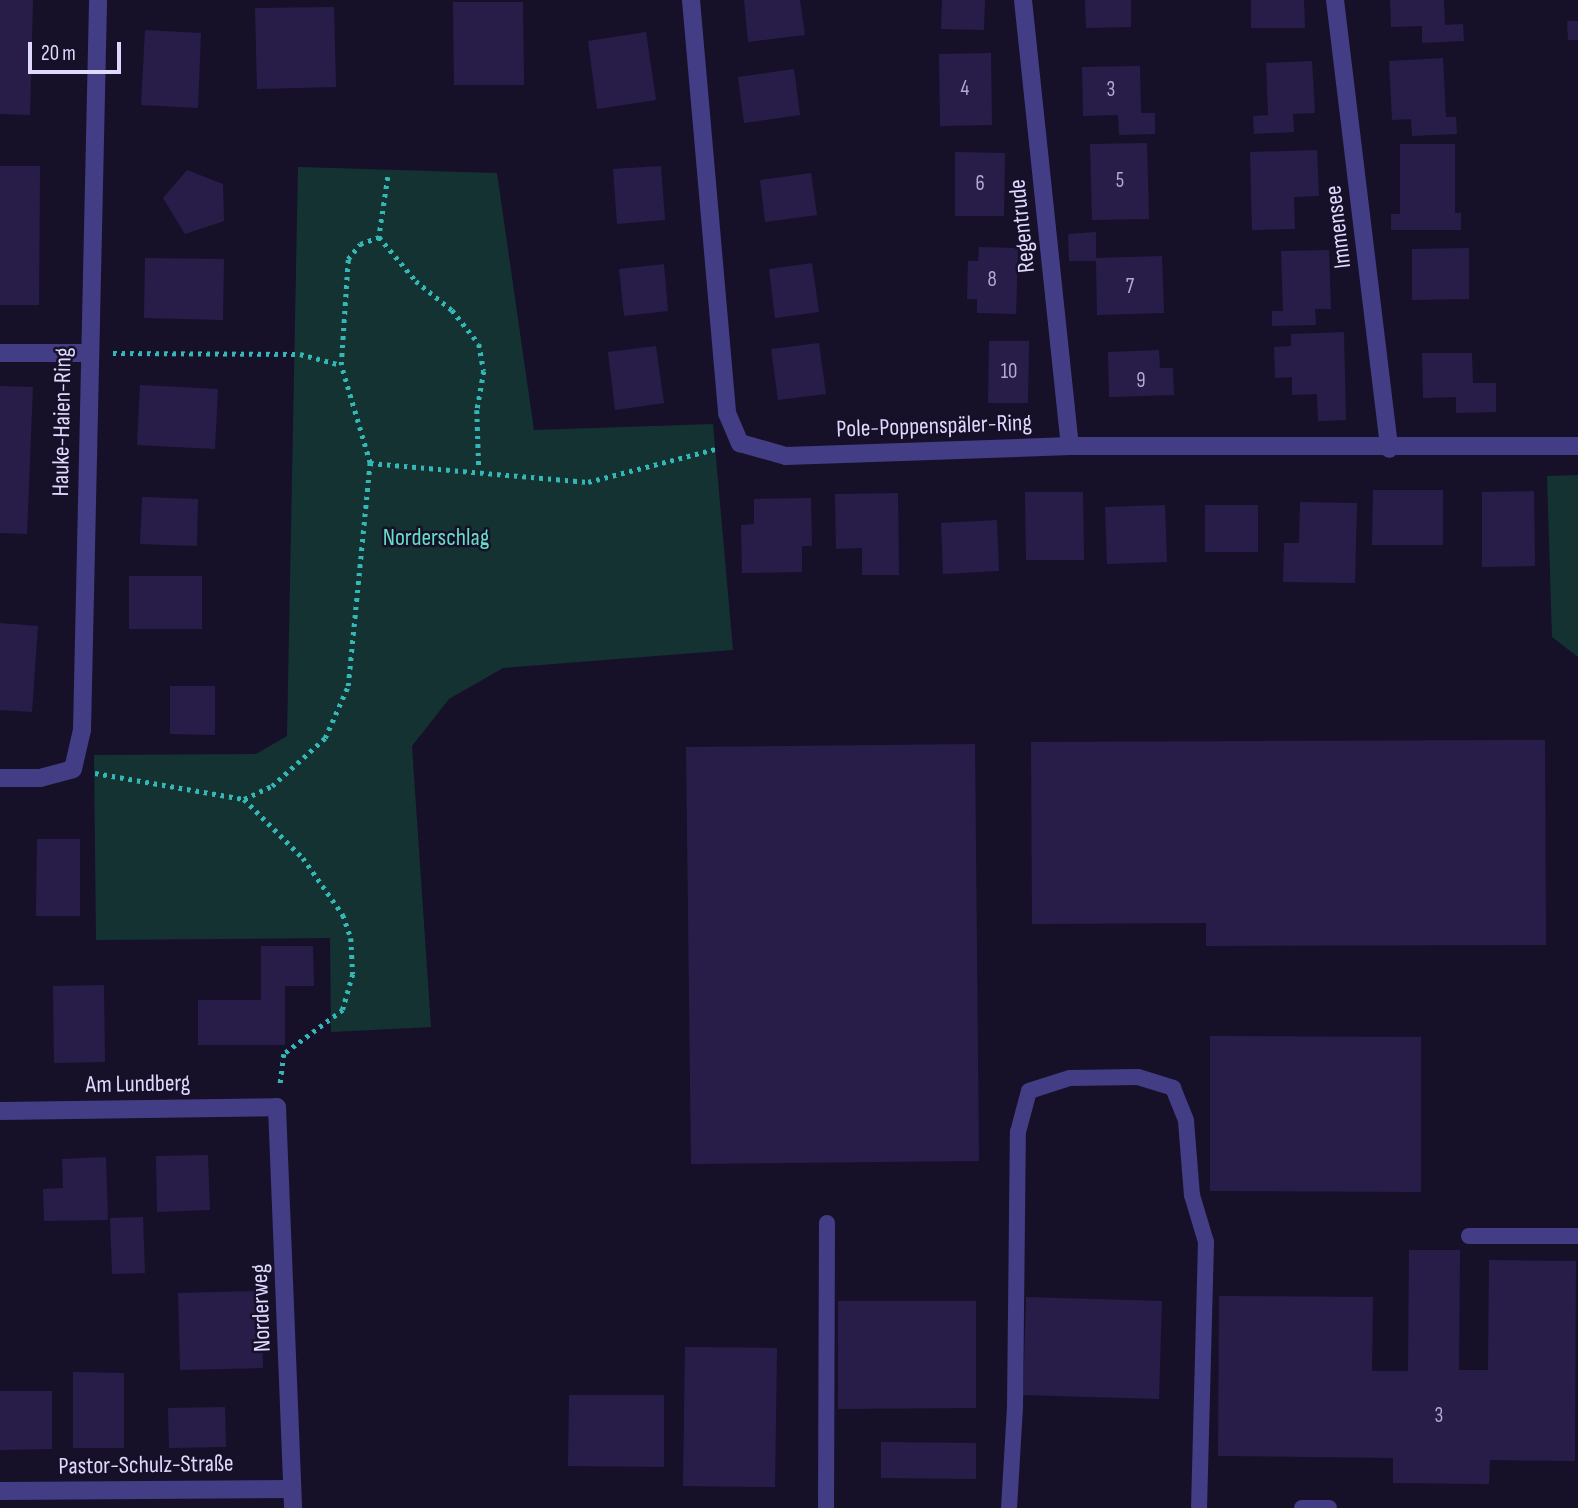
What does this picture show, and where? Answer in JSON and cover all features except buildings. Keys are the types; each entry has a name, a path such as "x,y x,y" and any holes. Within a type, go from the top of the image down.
{"street":[{"name":"Hauke-Haien-Ring","path":"73,769 82,730 88,353 98,0"},
{"path":"691,0 727,413 740,443"},
{"name":"Regentrude","path":"1023,0 1070,446"},
{"name":"Immensee","path":"1335,0 1389,449"},
{"path":"0,353 88,353"},
{"name":"Pole-Poppenspäler-Ring","path":"740,443 786,456 1070,446 1389,449 1578,446"},
{"path":"0,778 40,778 73,769"},
{"name":"Am Lundberg","path":"0,1111 277,1107"},
{"name":"Norderweg","path":"277,1107 293,1508"},
{"name":"Pastor-Schulz-Straße","path":"0,1491 292,1489"}],"lane":[{"path":"1009,1508 1015,1407 1018,1132 1028,1091 1070,1078 1138,1077 1172,1088 1186,1121 1192,1195 1206,1242 1199,1508"},
{"path":"826,1508 828,1223"},
{"path":"1469,1236 1578,1236"},
{"path":"1302,1508 1329,1508"}],"path":[{"path":"388,177 379,237 416,281 452,310 479,344 484,372 477,410 479,469"},
{"path":"73,769 244,799 272,786 325,738 348,687 370,463 341,365 348,259 360,244 379,237"},
{"path":"88,353 300,354 341,365"},
{"path":"370,463 479,469 588,482 740,443"},
{"path":"244,799 303,858 344,915 351,938 353,974 343,1010 284,1054 277,1107"}],"green space":[{"name":"Norderschlag","path":"298,167 497,173 534,430 713,424 733,650 503,668 449,699 412,746 431,1027 331,1032 330,938 96,940 94,755 256,754 287,736"},
{"path":"1578,475 1578,657 1552,637 1547,476"}]}
